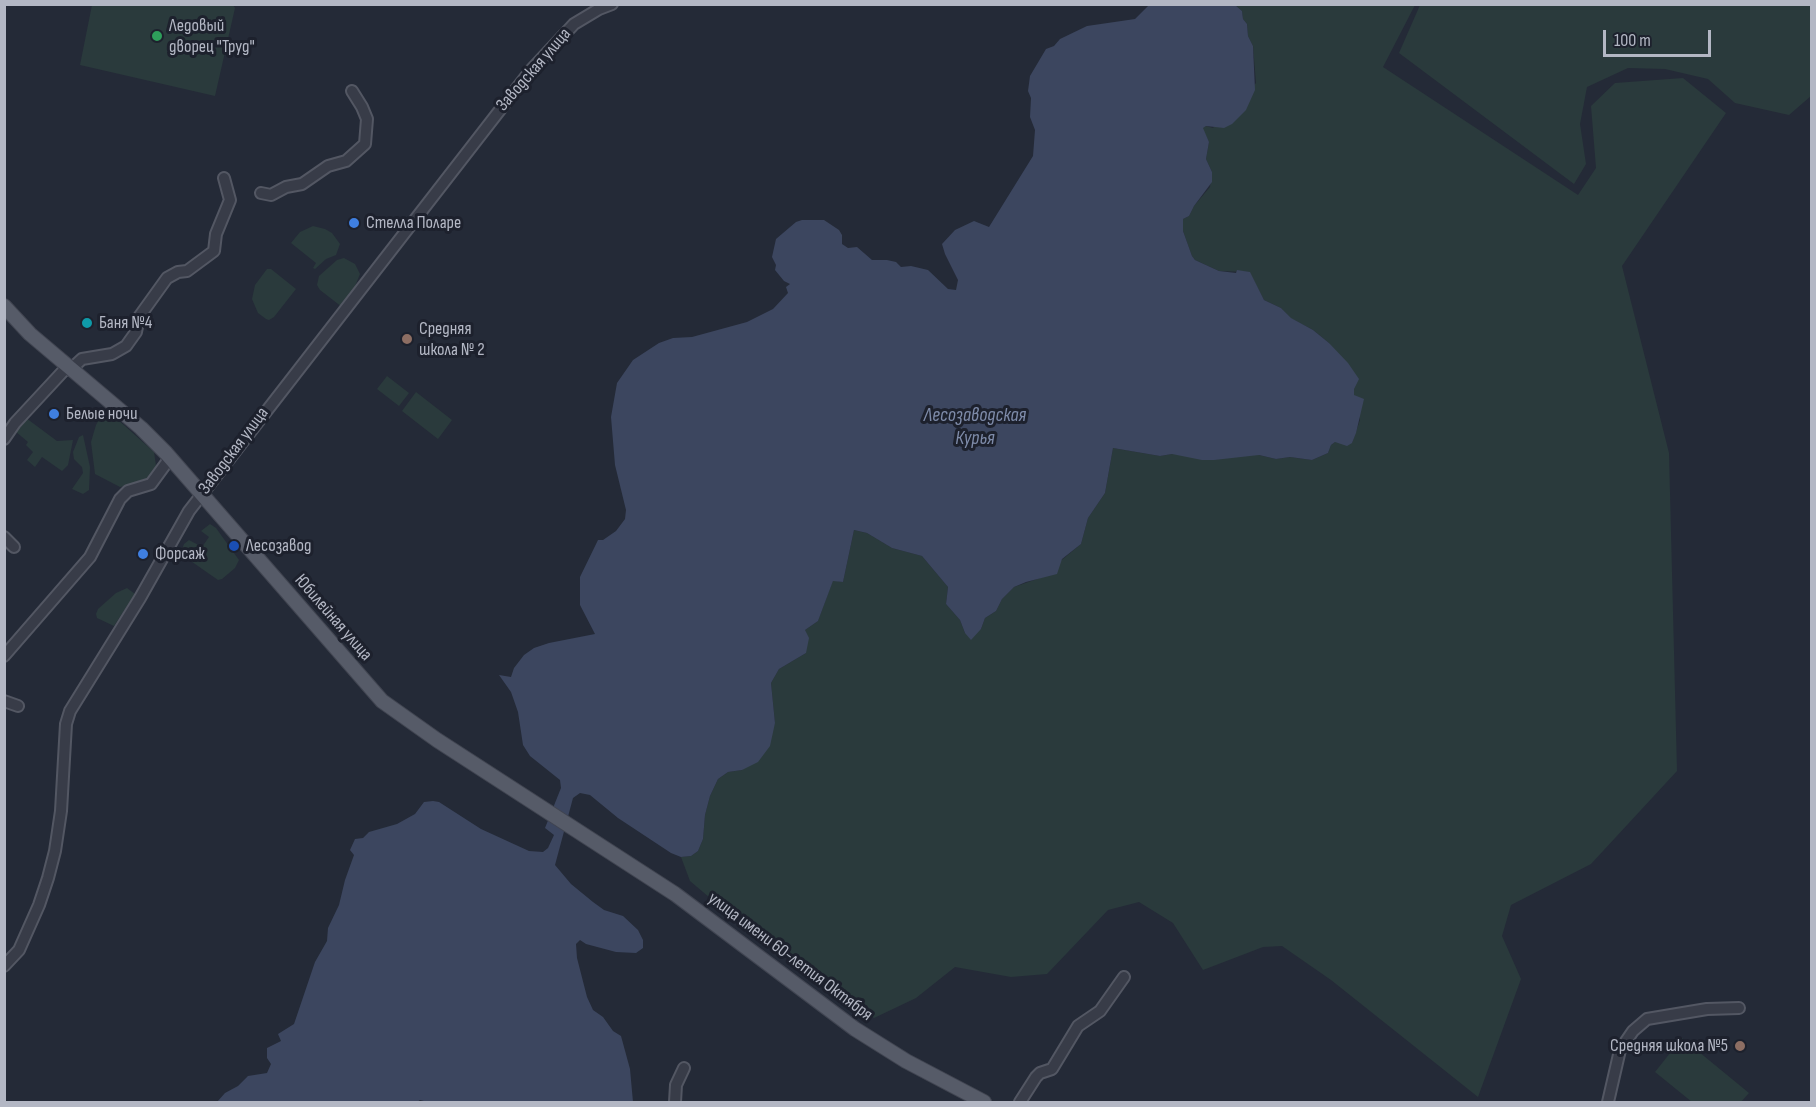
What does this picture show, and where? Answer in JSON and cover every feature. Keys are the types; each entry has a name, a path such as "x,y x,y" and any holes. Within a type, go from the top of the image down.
{"main road":[{"name":"Юбилейная улица","path":"4,306 30,334 141,428 170,458 382,701 430,735 580,831"},
{"name":"улица имени 60-летия Октября","path":"580,831 675,894 855,1029 906,1061 984,1102"}],"street":[{"name":"Заводская улица","path":"4,966 19,950 39,905 55,851 61,811 66,724 70,711 189,511 531,70 573,24 601,7 612,4"},
{"path":"261,193 271,195 286,187 302,183 328,166 346,161 365,144 367,118 352,92"},
{"path":"4,439 15,423 69,368 82,358 112,354 126,346 136,332 139,317 167,278 187,270 214,251 216,234 230,200 224,177"},
{"path":"4,656 90,557 120,500 128,491 151,484 170,458"},
{"path":"4,537 14,547"},
{"path":"4,701 18,706"},
{"path":"1020,1102 1040,1073 1052,1070 1078,1026 1100,1011 1124,977"},
{"path":"1608,1102 1620,1050 1633,1031 1647,1019 1707,1009 1739,1008"},
{"path":"675,1102 676,1085 684,1068"}],"shaded area":[{"name":"Ледовый дворец \"Труд\"","path":"92,5 233,5 235,8 215,96 80,65"},
{"path":"1235,5 1415,5 1383,67 1578,195 1596,168 1591,106 1615,83 1683,78 1726,113 1622,266 1669,453 1677,771 1591,864 1511,905 1502,936 1521,979 1478,1097 1331,980 1282,946 1263,947 1203,970 1173,923 1139,902 1108,910 1047,974 1011,977 955,967 916,998 874,1018 836,987 797,964 729,914 690,881 681,857 691,856 698,851 703,839 705,815 710,796 718,779 728,772 742,770 775,723 771,683 779,669 806,653 805,630 818,621 833,580 843,582 854,530 867,533 892,548 922,556 948,587 946,604 960,620 965,633 981,629 985,618 996,611 1002,599 1014,587 1040,578 1081,544 1088,518 1105,493 1113,448 1160,456 1172,454 1259,455 1276,459 1290,457 1312,460 1328,453 1335,442 1352,443 1360,420 1354,389 1329,343 1313,330 1290,318 1281,308 1264,300 1249,272 1219,271 1195,260 1183,231 1183,219 1189,216 1194,206 1210,187 1212,172 1206,159 1209,142 1202,128 1206,126 1213,128 1256,83 1253,46 1242,11"},
{"path":"1420,5 1811,5 1811,96 1789,115 1735,103 1708,79 1665,69 1628,68 1587,87 1580,124 1586,164 1574,184 1399,53"},
{"path":"313,226 332,233 340,244 336,255 326,259 315,269 313,268 316,263 291,243 300,232"},
{"path":"344,258 355,264 360,274 351,296 342,307 317,285 319,276 337,260"},
{"path":"267,269 271,269 296,289 274,317 269,320 258,313 252,299 255,285"},
{"path":"387,376 409,393 399,406 377,389"},
{"path":"416,392 452,420 438,439 402,411"},
{"path":"107,413 116,418 154,452 156,466 147,482 120,487 95,474 91,442 96,425 101,416"},
{"path":"26,418 57,441 73,440 68,465 62,471 42,457 35,467 27,460 33,452 26,445 28,442 15,431"},
{"path":"83,435 90,467 89,490 83,494 72,489 83,473 82,467 74,459 73,452 79,437"},
{"path":"210,524 216,528 239,560 235,568 218,580 185,557 182,549 189,540 202,547 209,537 201,531"},
{"path":"127,588 135,594 114,626 97,618 98,609 116,593"},
{"path":"1682,1038 1749,1093 1741,1102 1692,1102 1655,1072"}],"water":[{"name":"Лесозаводская Курья","path":"1149,5 1235,5 1242,11 1253,46 1255,90 1246,110 1232,124 1224,128 1206,126 1203,128 1209,142 1206,159 1212,172 1212,182 1189,216 1183,219 1183,231 1195,260 1219,271 1250,272 1264,300 1281,308 1291,318 1313,330 1348,363 1359,379 1354,395 1364,399 1352,443 1347,446 1335,442 1328,453 1312,460 1290,457 1276,459 1259,455 1202,460 1172,454 1160,456 1113,448 1105,493 1088,518 1081,544 1062,559 1057,574 1014,587 1002,599 996,611 985,618 981,629 971,640 965,633 960,620 946,604 948,587 922,556 892,548 867,533 854,530 843,582 833,581 818,621 805,630 809,638 806,653 779,669 771,683 775,723 770,746 758,762 742,770 728,772 718,779 710,796 705,815 703,839 698,851 691,856 681,857 671,853 618,818 590,795 580,793 573,798 555,865 571,884 593,902 604,910 623,916 638,930 643,940 643,948 636,953 616,952 586,944 580,940 576,944 577,958 587,997 593,1010 621,1036 630,1069 633,1102 428,1102 420,1100 417,1102 217,1102 248,1076 267,1073 271,1064 267,1058 267,1048 281,1041 278,1034 294,1024 315,962 327,941 328,928 339,905 354,855 350,850 355,839 363,838 369,832 397,824 415,814 424,802 433,801 439,802 481,829 529,851 543,852 548,848 554,835 545,828 561,788 560,780 530,756 523,745 518,712 511,692 499,675 511,677 514,668 524,655 534,648 595,634 580,605 580,577 598,540 603,540 616,531 625,519 626,510 615,465 611,417 617,383 633,360 659,343 673,338 692,337 747,322 773,309 788,293 786,287 790,284 784,281 775,270 776,265 772,257 776,239 796,222 802,220 824,220 839,230 842,235 842,244 848,248 857,247 872,260 887,260 896,262 901,267 911,266 928,270 948,289 956,290 958,280 942,244 955,230 974,221 989,227 1033,156 1035,130 1030,117 1031,98 1028,91 1030,76 1046,49 1054,46 1060,39 1087,26 1135,19"}],"place":[{"name":"Ледовый дворец \"Труд\"","path":"157,36"},
{"name":"Стелла Поларе","path":"354,223"},
{"name":"Баня №4","path":"87,323"},
{"name":"Средняя школа № 2","path":"407,339"},
{"name":"Белые ночи","path":"54,414"},
{"name":"Лесозавод","path":"234,546"},
{"name":"Форсаж","path":"143,554"},
{"name":"Средняя школа №5","path":"1740,1046"}]}
